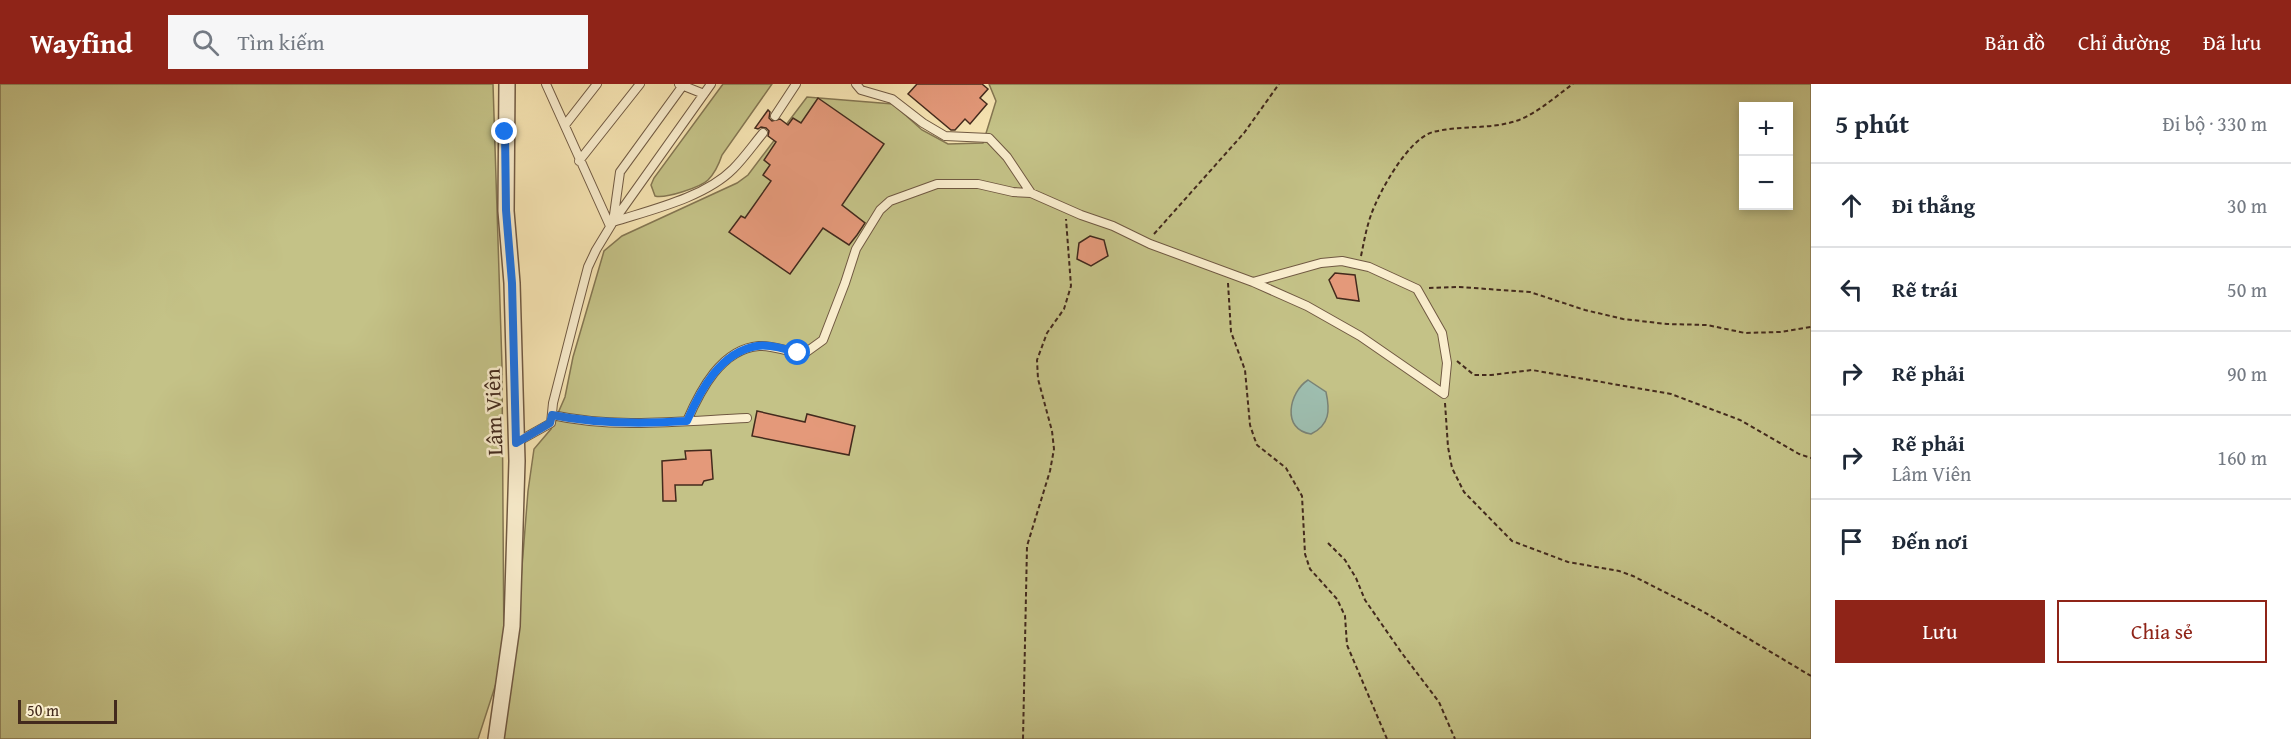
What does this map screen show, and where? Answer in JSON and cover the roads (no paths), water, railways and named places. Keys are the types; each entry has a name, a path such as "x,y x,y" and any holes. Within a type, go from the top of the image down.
{"street":[{"name":"Lâm Viên","path":"496,739 512,626 516,443 512,283 506,210 507,84"}],"lane":[{"path":"565,125 597,84"},
{"path":"579,161 640,84"},
{"path":"698,84 704,94"},
{"path":"516,443 550,423 588,267 611,224 711,84"},
{"path":"775,116 796,84"},
{"path":"856,84 861,90 892,99 923,123 945,136 988,138 1008,157 1031,193"},
{"path":"549,85 579,161 611,224"},
{"path":"611,224 620,172 682,85 704,94"},
{"path":"611,224 708,187 732,170 763,133"},
{"path":"687,421 698,395 721,365 740,352 758,346 805,353 823,340 846,283 856,249 880,210 890,201 937,184 978,184 1013,192 1031,193 1113,226 1147,243 1253,282 1329,318 1444,394 1445,351 1442,333 1418,289 1360,265 1342,261 1321,263 1253,282"},
{"path":"552,415 603,423 747,418"}]}
